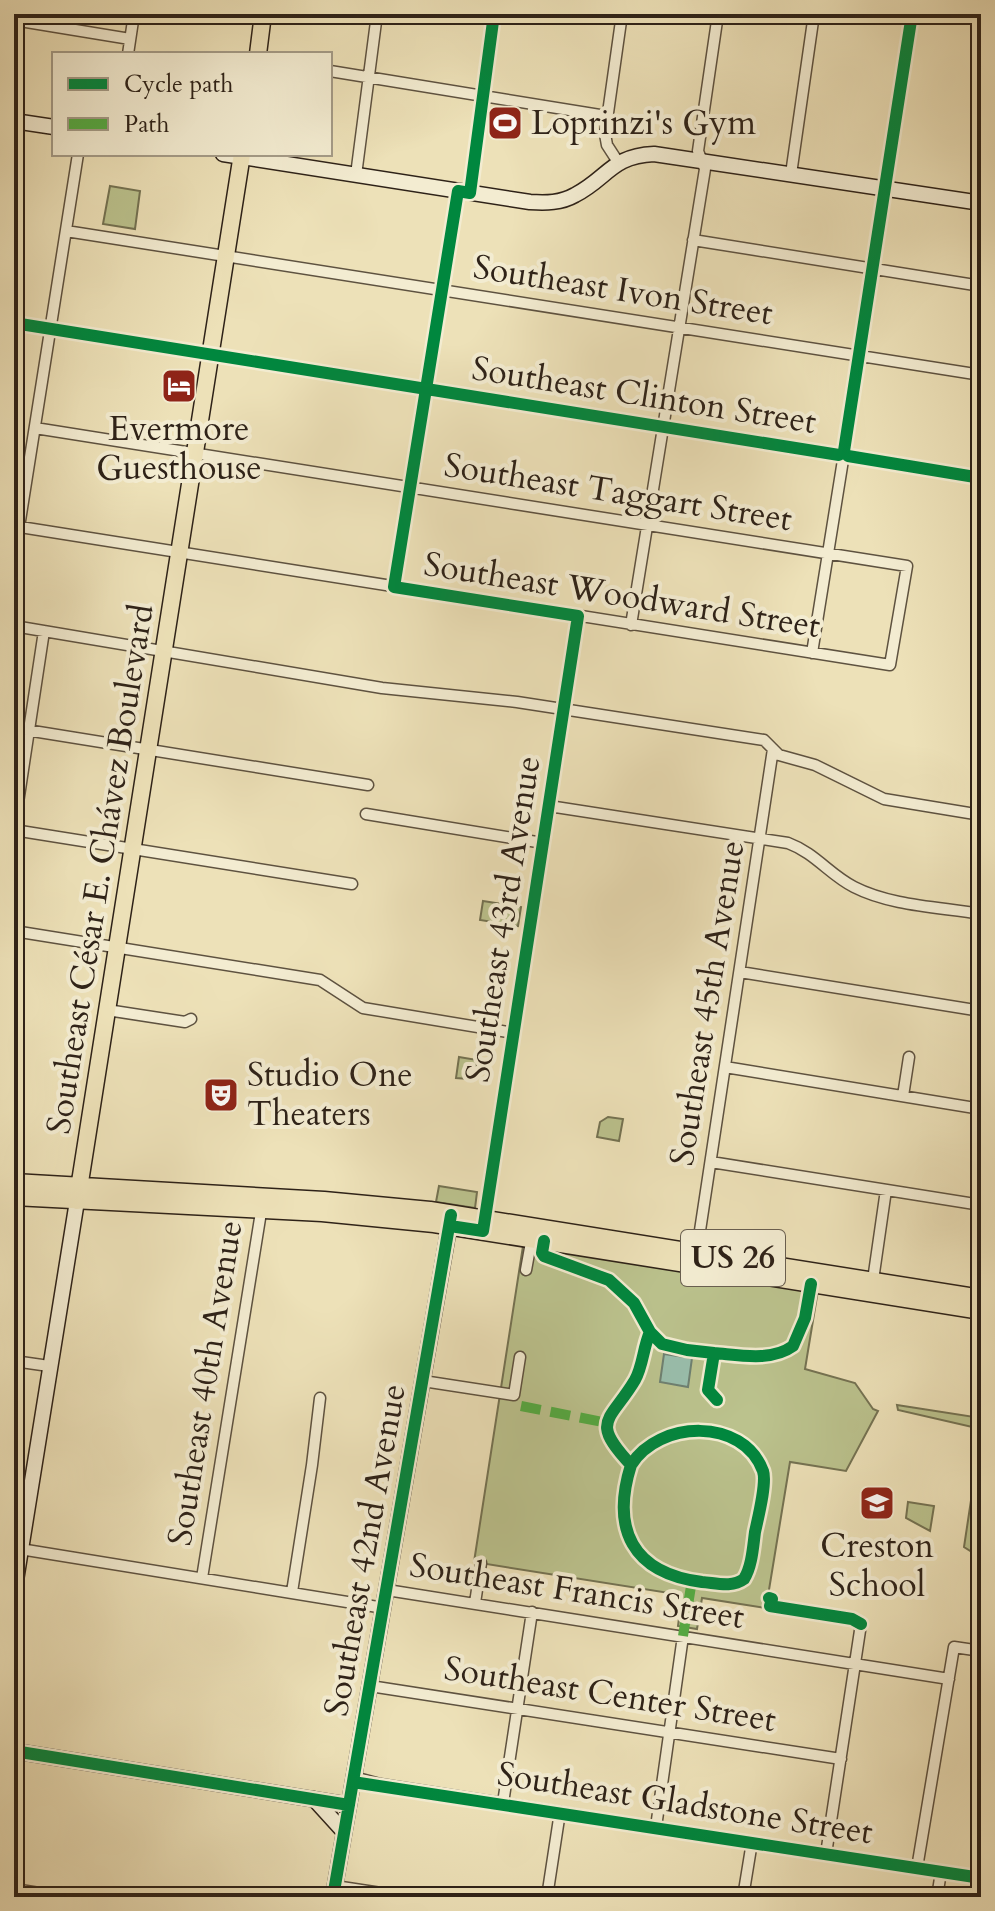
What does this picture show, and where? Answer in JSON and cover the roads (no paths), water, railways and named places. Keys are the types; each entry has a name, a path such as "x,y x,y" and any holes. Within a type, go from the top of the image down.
{"main road":[{"path":"258,52 263,14"},
{"path":"14,121 52,127"},
{"path":"242,156 530,202 563,200 583,190 618,162 654,154 981,203"},
{"name":"Southeast César E. Chávez Boulevard","path":"14,1593 18,1549 78,1193 242,156"},
{"name":"US 26","path":"14,1182 78,1193 263,1203 451,1219 872,1287 981,1311"},
{"name":"US 26","path":"14,1197 78,1193"},
{"name":"Southeast 42nd Avenue","path":"334,1891 451,1219"},
{"name":"US 26","path":"872,1287 981,1298"},
{"path":"14,1751 349,1805"},
{"path":"314,1799 344,1832"}],"street":[{"path":"128,52 134,14"},
{"path":"356,175 377,14"},
{"path":"394,587 441,290 484,95 494,14"},
{"path":"618,162 605,140 622,14"},
{"path":"631,625 705,169 698,151 718,14"},
{"path":"791,174 814,14"},
{"path":"812,653 912,14"},
{"path":"14,20 130,39"},
{"path":"332,71 606,116"},
{"path":"16,527 35,428 78,156"},
{"name":"Southeast Ivon Street","path":"66,231 981,375"},
{"path":"693,240 981,286"},
{"name":"Southeast Clinton Street","path":"14,323 981,478"},
{"name":"Southeast Taggart Street","path":"35,428 907,566 890,665"},
{"name":"Southeast Woodward Street","path":"16,527 890,665"},
{"name":"Southeast 43rd Avenue","path":"484,1224 578,616"},
{"path":"14,626 382,688 564,709 764,740 779,755 828,771 884,799 981,815"},
{"path":"44,631 14,829 352,884"},
{"path":"14,728 368,785"},
{"name":"Southeast 45th Avenue","path":"696,1258 773,749"},
{"path":"549,806 760,837 797,846 824,863 842,880 866,893 981,914"},
{"path":"366,814 543,843"},
{"path":"14,931 320,980 363,1008 514,1033"},
{"path":"740,972 981,1011"},
{"path":"107,1010 185,1022 191,1019"},
{"path":"903,1096 909,1057"},
{"path":"725,1067 981,1109"},
{"path":"711,1162 981,1205"},
{"path":"872,1287 886,1190"},
{"name":"Southeast 40th Avenue","path":"202,1578 263,1203"},
{"path":"526,1270 532,1232"},
{"path":"423,1381 514,1395 520,1357"},
{"path":"14,1361 49,1366"},
{"path":"292,1592 320,1398"},
{"name":"Southeast Francis Street","path":"18,1549 384,1608"},
{"path":"475,1603 481,1563"},
{"name":"Southeast Francis Street","path":"387,1590 949,1679"},
{"path":"503,1803 532,1612"},
{"path":"826,1854 861,1624"},
{"path":"656,1827 683,1636"},
{"path":"917,1868 954,1647 981,1651"},
{"name":"Southeast Center Street","path":"370,1686 841,1759"},
{"name":"Southeast Gladstone Street","path":"354,1777 380,1784 981,1878"},
{"path":"547,1897 560,1812"},
{"path":"743,1897 752,1842"},
{"path":"937,1897 941,1872"},
{"path":"14,1889 64,1897"},
{"path":"334,1891 407,1897"}],"place":[{"name":"Loprinzi's Gym","path":"505,123"},
{"name":"Evermore Guesthouse","path":"179,386"},
{"name":"Studio One Theaters","path":"221,1095"},
{"name":"Creston School","path":"877,1503"}]}
